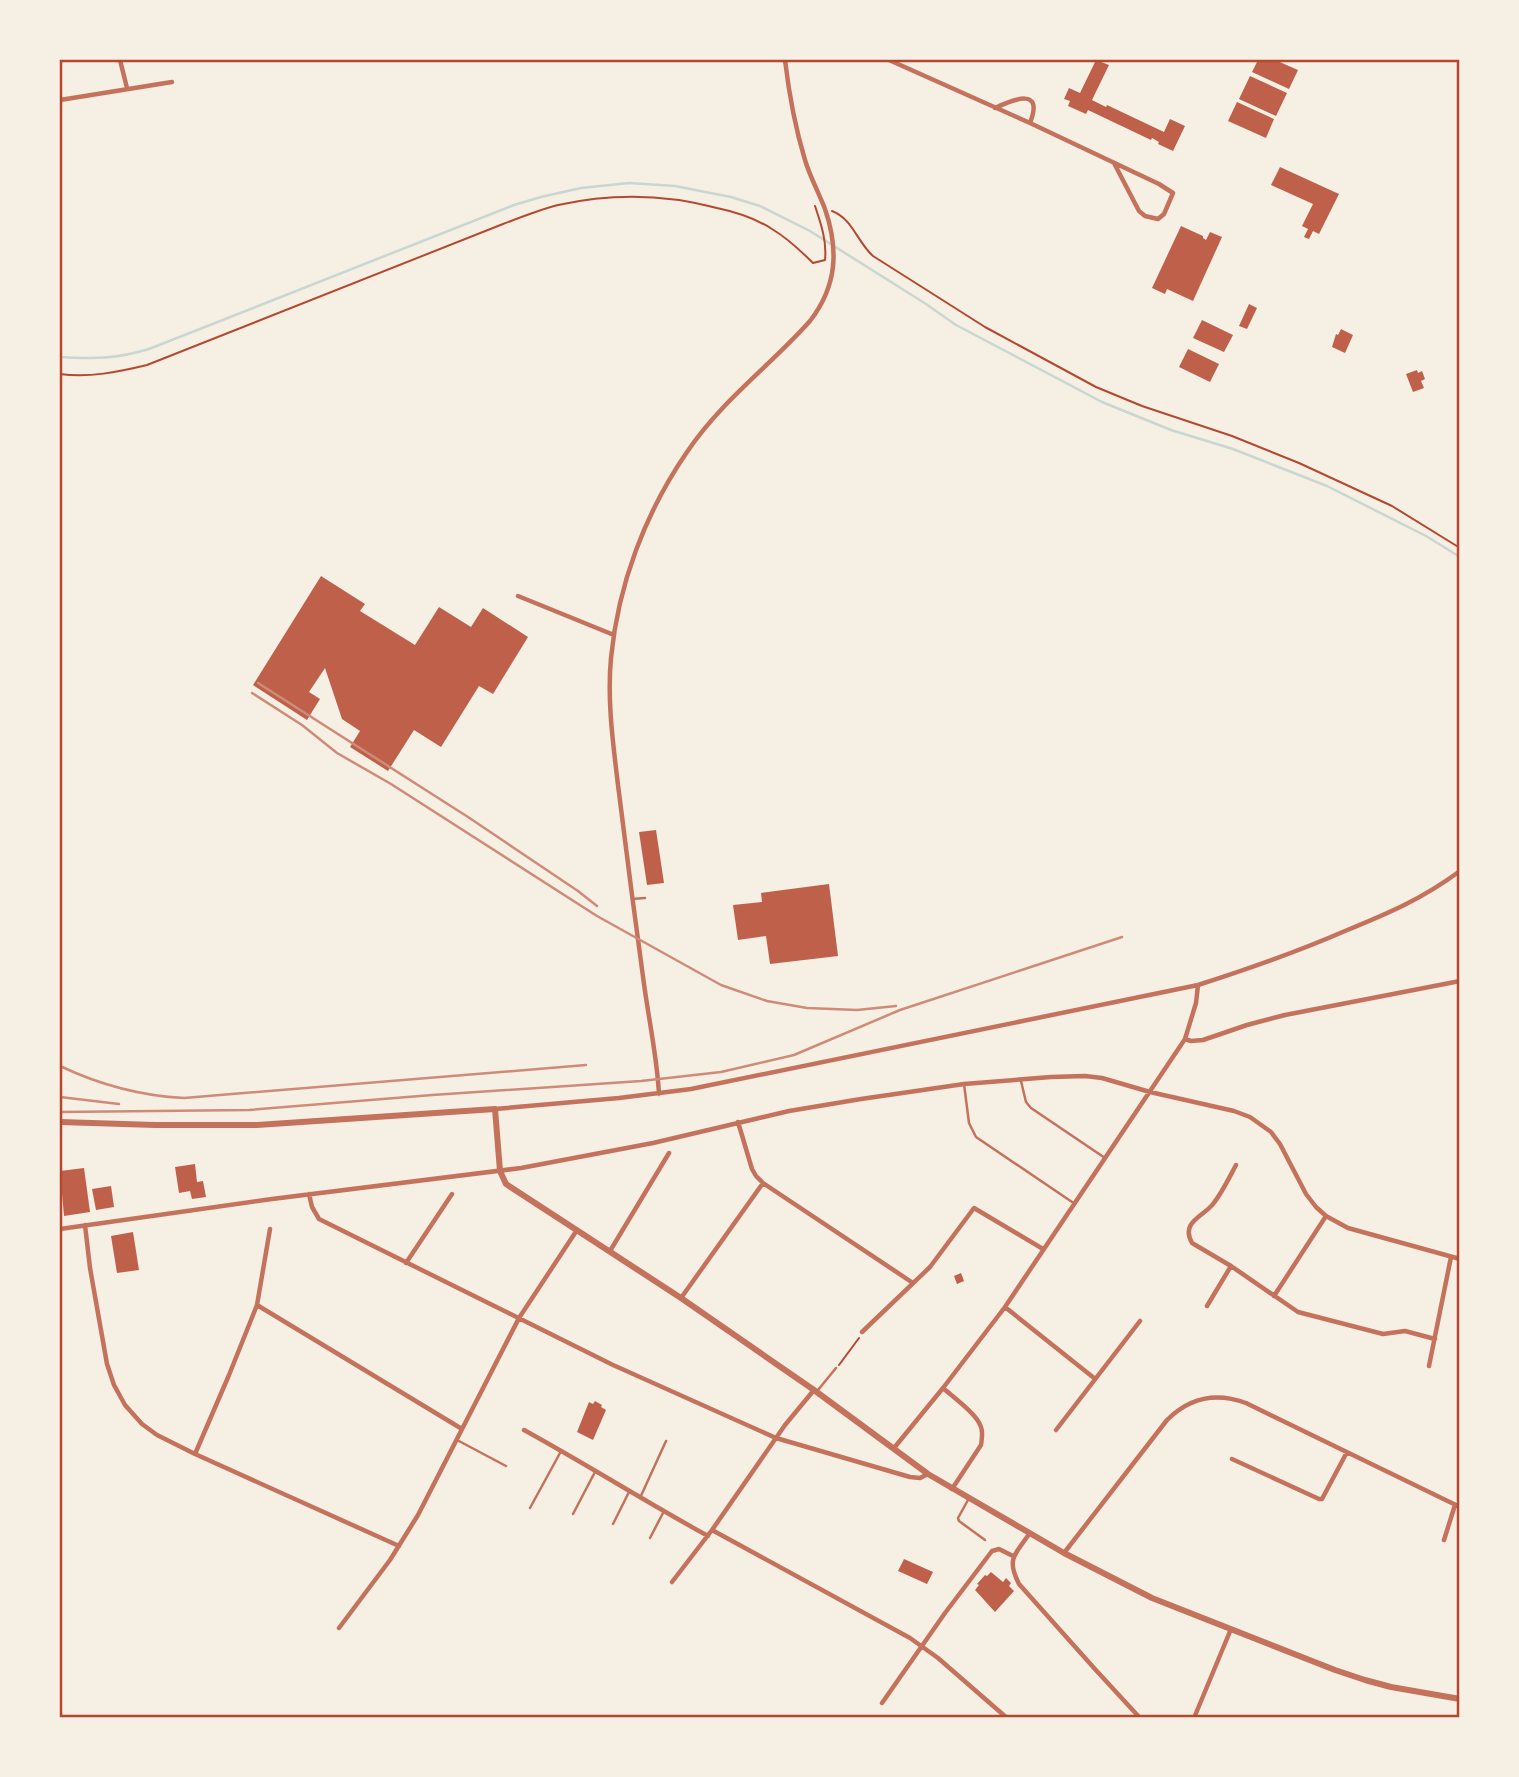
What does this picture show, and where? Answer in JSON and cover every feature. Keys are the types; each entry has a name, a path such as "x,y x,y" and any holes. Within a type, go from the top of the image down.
{"street":[{"path":"120,60 127,88"},
{"path":"659,1094 632,899 611,711 614,635 635,551 671,477 688,450 739,389 801,332 815,315 830,285 834,256 832,235 805,161 790,103 785,60"},
{"path":"889,60 1030,123 1114,163 1173,192 1164,214 1158,219 1144,216 1134,204 1114,163"},
{"path":"60,100 172,82"},
{"path":"995,108 1010,101 1024,98 1030,100 1034,112 1030,123"},
{"path":"518,596 614,635"},
{"path":"60,1122 257,1125 495,1109 659,1094 1198,985 1306,948 1396,910 1438,887 1460,871"},
{"path":"1185,1039 1203,1040 1285,1016 1460,981"},
{"path":"894,1448 1005,1307 1185,1039 1192,1021 1198,985"},
{"path":"60,1229 553,1163 822,1105 964,1084 1085,1076 1234,1111 1259,1122 1280,1144 1306,1194 1326,1216 1348,1228 1460,1259"},
{"path":"495,1109 497,1152 500,1171 506,1184 681,1297 952,1489 1064,1553 1152,1598 1365,1680 1460,1699"},
{"path":"738,1122 755,1176 913,1283"},
{"path":"610,1251 669,1153"},
{"path":"1236,1165 1214,1203 1196,1218 1188,1231 1192,1243 1298,1312 1382,1334 1405,1331 1435,1339"},
{"path":"681,1297 763,1183"},
{"path":"310,1194 312,1207 319,1219 612,1365 776,1438 910,1477 920,1478 928,1474"},
{"path":"406,1263 453,1194"},
{"path":"862,1332 930,1268 974,1208 1043,1250"},
{"path":"1274,1296 1326,1216"},
{"path":"85,1225 107,1364 125,1405 142,1424 157,1435 195,1454 399,1546"},
{"path":"195,1454 257,1305 270,1229"},
{"path":"339,1628 384,1569 418,1515 519,1318 577,1230"},
{"path":"1429,1366 1451,1256"},
{"path":"1207,1306 1231,1266"},
{"path":"257,1305 462,1429"},
{"path":"1005,1307 1094,1378"},
{"path":"1056,1430 1140,1321"},
{"path":"943,1388 976,1419 981,1427 982,1438 981,1445 952,1489"},
{"path":"672,1582 708,1536 776,1438 815,1391"},
{"path":"1064,1553 1176,1411 1195,1400 1222,1397 1265,1411 1457,1506 1444,1540"},
{"path":"524,1430 708,1536"},
{"path":"1233,1459 1322,1499 1347,1452"},
{"path":"712,1530 922,1646 1007,1717"},
{"path":"1030,1533 1013,1556 1012,1567 1019,1584 1140,1717"},
{"path":"882,1703 992,1551 999,1549 1013,1556"},
{"path":"1194,1717 1231,1629"}],"lane":[{"path":"632,899 645,898"},
{"path":"1021,1079 1026,1102 1031,1108 1105,1158"},
{"path":"964,1084 969,1123 976,1137 1075,1204"},
{"path":"815,1391 836,1368"},
{"path":"457,1440 506,1466"},
{"path":"640,1498 666,1441"},
{"path":"530,1508 561,1451"},
{"path":"573,1514 596,1470"},
{"path":"613,1524 629,1492"},
{"path":"969,1499 958,1518 959,1521 985,1540"},
{"path":"650,1538 663,1512"}],"path":[{"path":"60,374 99,374 147,365 521,217 558,205 646,195 709,205 736,212 772,229 813,263 825,260 826,251 815,206"},
{"path":"824,208 845,218 864,248 873,256 1018,346 1096,387 1299,463 1392,506 1460,548"},
{"path":"836,1368 862,1332"}],"building":[{"path":"1096,60 1109,65 1092,100 1164,132 1170,119 1185,126 1173,151 1152,138 1151,140 1088,110 1086,114 1068,106 1070,101 1064,99 1069,88 1080,93"},
{"path":"1258,60 1275,60 1298,70 1289,89 1252,72"},
{"path":"1250,76 1287,93 1276,116 1239,99"},
{"path":"1237,102 1274,119 1266,138 1228,121"},
{"path":"1280,167 1339,194 1319,234 1313,231 1309,239 1304,237 1308,229 1302,226 1313,204 1271,185"},
{"path":"1181,226 1206,240 1210,232 1222,237 1193,301 1167,289 1165,294 1152,288"},
{"path":"1249,304 1257,308 1247,329 1239,326"},
{"path":"1202,320 1233,335 1224,352 1193,338"},
{"path":"1341,329 1353,335 1345,353 1332,347 1336,334 1338,335"},
{"path":"1188,349 1219,364 1210,382 1179,367"},
{"path":"1417,370 1418,373 1422,371 1425,379 1421,381 1424,388 1413,392 1406,374"},
{"path":"321,576 365,604 360,611 415,645 439,607 471,627 483,608 528,637 493,694 479,686 441,747 414,730 388,771 350,747 360,731 342,719 325,668 309,692 320,699 307,720 253,685"},
{"path":"656,830 664,883 647,885 639,832"},
{"path":"829,884 838,956 770,964 766,936 738,940 733,905 762,902 761,893"},
{"path":"195,1164 197,1182 203,1181 206,1197 192,1199 190,1191 179,1193 175,1167"},
{"path":"84,1168 90,1212 64,1216 60,1171"},
{"path":"111,1186 114,1207 96,1210 92,1189"},
{"path":"133,1232 139,1270 117,1273 111,1236"},
{"path":"961,1273 964,1281 957,1284 954,1276"},
{"path":"595,1401 606,1410 593,1440 577,1432 589,1402 593,1404"},
{"path":"904,1559 933,1572 927,1584 898,1571"},
{"path":"991,1572 1003,1582 1006,1578 1014,1591 995,1612 975,1590 985,1575"}],"waterway":[{"path":"60,357 105,358 149,349 514,205 541,197 581,188 629,183 675,186 731,197 760,206 810,231 956,325 1102,402 1327,486 1426,536 1460,557"}],"railway":[{"path":"258,683 468,817 597,906"},
{"path":"252,693 302,725 337,753 391,784 597,916 721,985 767,1001 807,1008 857,1010 896,1006"},
{"path":"60,1112 249,1110 641,1081 721,1072 794,1055 900,1010 1122,937"},
{"path":"60,1066 120,1088 184,1098 586,1065"},
{"path":"60,1097 119,1104"}]}
